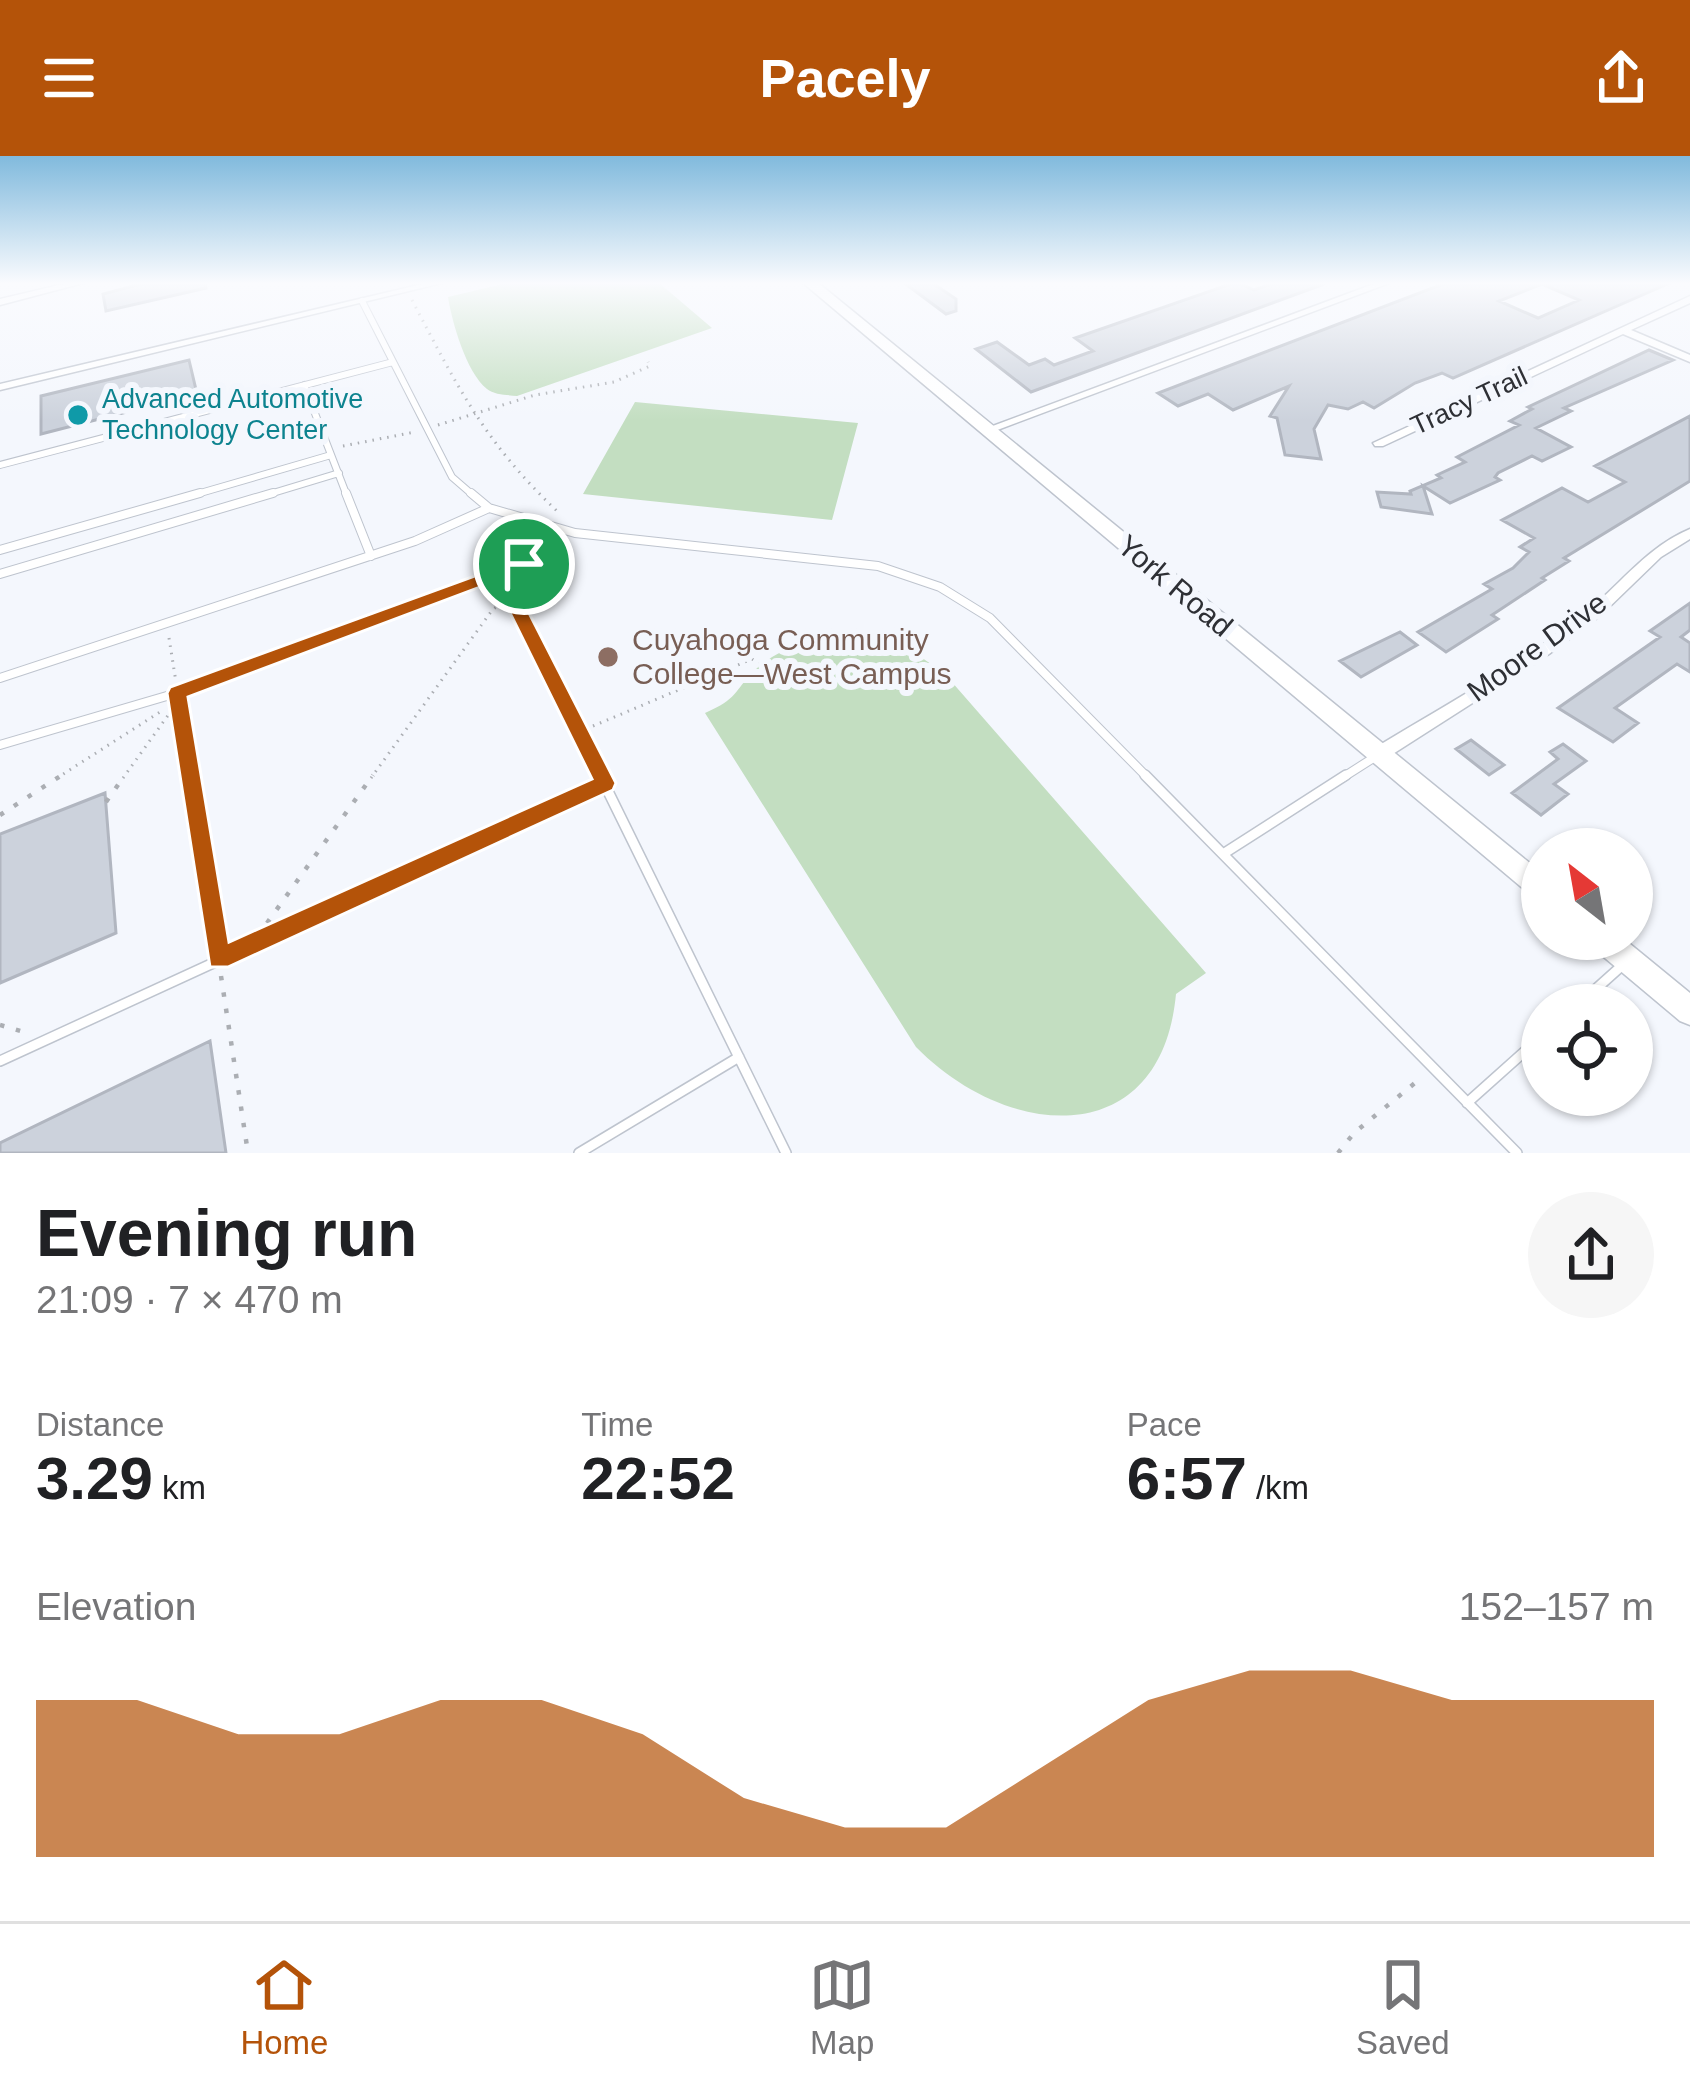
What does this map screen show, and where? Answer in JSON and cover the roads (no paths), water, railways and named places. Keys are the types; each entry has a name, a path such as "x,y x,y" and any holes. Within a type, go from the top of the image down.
{"main road":[{"name":"York Road","path":"865,329 1521,872"},
{"path":"1628,960 1690,1011"}],"street":[{"path":"0,388 247,329"},
{"path":"988,430 1262,329"},
{"name":"Tracy Trail","path":"1379,443 1625,329"},
{"path":"1622,330 1690,359"},
{"name":"Moore Drive","path":"1378,754 1544,650 1595,612 1656,554 1690,532"}],"lane":[{"path":"376,329 452,477 489,508 550,527 878,566 940,587 990,619 1517,1153"},
{"path":"0,465 393,362"},
{"path":"304,385 371,556"},
{"path":"0,550 332,455"},
{"path":"0,574 339,473"},
{"path":"0,678 371,556 489,508"},
{"path":"550,527 524,564 514,595 786,1153"},
{"path":"0,745 178,697 524,564"},
{"path":"1223,854 1378,754"},
{"path":"0,1061 605,783"},
{"path":"1601,984 1628,960"},
{"path":"1467,1102 1521,1054"},
{"path":"579,1153 739,1058"}],"place":[{"name":"Advanced Automotive Technology Center","path":"78,415"},
{"name":"Cuyahoga Community College—West Campus","path":"608,657"}]}
